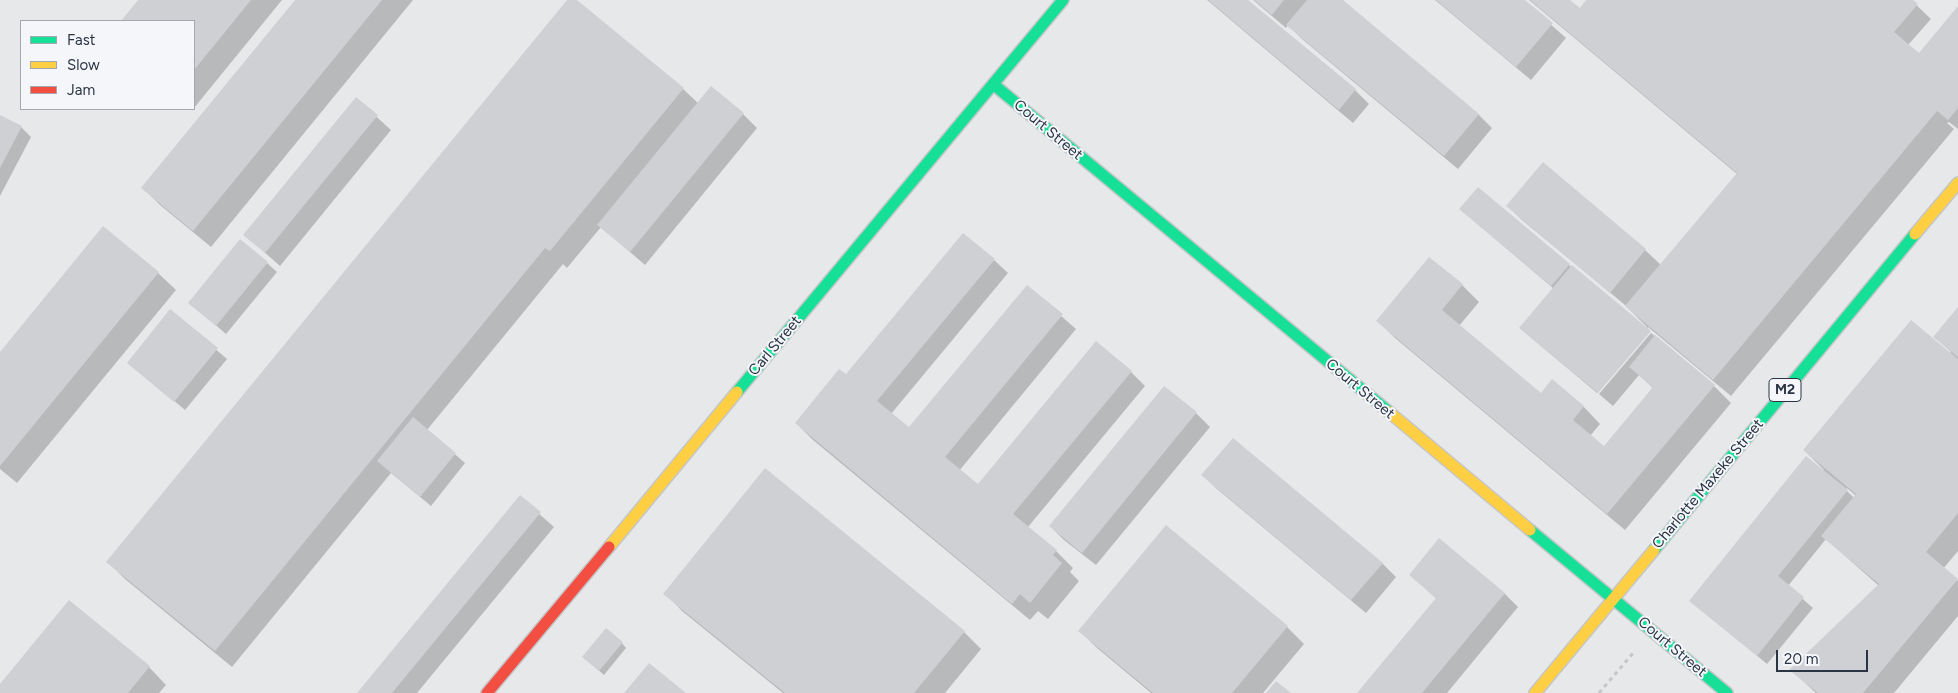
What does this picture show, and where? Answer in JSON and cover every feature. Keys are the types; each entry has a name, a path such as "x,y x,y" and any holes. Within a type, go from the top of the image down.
{"street":[{"name":"Carl Street","path":"487,693 1063,0"},
{"name":"Court Street","path":"993,84 1727,693"},
{"name":"Charlotte Maxeke Street","path":"1535,693 1958,183"}],"path":[{"path":"1601,692 1652,630"}],"building":[{"path":"138,0 251,0 195,69 195,20 122,20"},
{"path":"295,0 382,0 193,231 141,188"},
{"path":"567,0 577,0 684,88 550,251 545,248 215,651 106,562"},
{"path":"1208,0 1248,0 1356,89 1339,110"},
{"path":"1254,0 1284,0 1272,15"},
{"path":"1307,0 1343,0 1479,114 1444,156 1286,25"},
{"path":"1436,0 1525,0 1553,23 1516,67"},
{"path":"1530,0 1570,0 1580,8 1586,0 1913,0 1918,4 1894,32 1919,53 1958,6 1958,108 1948,120 1937,111 1713,380 1625,306 1737,173"},
{"path":"711,86 744,113 630,252 597,225"},
{"path":"356,97 378,115 265,253 243,235"},
{"path":"0,115 22,126 0,168"},
{"path":"1543,162 1646,249 1610,293 1506,206"},
{"path":"1478,187 1570,264 1551,286 1459,209"},
{"path":"103,226 159,272 0,466 0,352"},
{"path":"963,233 995,259 877,401 909,427 1027,285 1063,314 945,457 978,484 1096,341 1132,371 1013,514 1057,550 1053,555 1062,563 1030,603 1020,594 1012,604 795,423 839,369 846,374"},
{"path":"240,239 268,262 216,326 188,303"},
{"path":"1429,257 1463,284 1442,310 1541,393 1552,379 1584,406 1573,420 1604,446 1653,387 1629,367 1655,335 1715,385 1607,514 1376,321"},
{"path":"1572,265 1651,331 1598,393 1519,328"},
{"path":"1958,307 1958,357 1933,337"},
{"path":"170,309 218,348 174,402 127,363"},
{"path":"1911,320 1958,359 1958,513 1926,552 1958,579 1863,693 1818,693 1789,670 1879,584 1821,536 1856,494 1803,450"},
{"path":"1164,386 1197,412 1082,553 1049,526"},
{"path":"413,417 456,453 420,497 377,461"},
{"path":"1233,438 1383,563 1351,600 1201,475"},
{"path":"1806,456 1848,490 1778,576 1804,597 1757,656 1689,601"},
{"path":"765,468 965,631 914,693 785,693 663,594"},
{"path":"520,495 541,512 392,693 357,693"},
{"path":"1166,525 1288,626 1232,693 1153,693 1078,631"},
{"path":"1439,538 1505,593 1422,693 1357,693 1436,598 1409,575"},
{"path":"69,600 150,666 128,693 0,693 0,684"},
{"path":"606,628 623,642 599,671 582,657"},
{"path":"649,663 686,693 624,693"},
{"path":"1276,681 1291,693 1266,693"}],"traffic: fast":[{"path":"737,392 1063,0"},
{"path":"993,84 1389,412"},
{"path":"1654,550 1915,234"},
{"path":"1530,530 1727,693"}],"traffic: slow":[{"path":"1915,234 1958,183"},
{"path":"609,547 737,392"},
{"path":"1389,412 1530,530"},
{"path":"1535,693 1654,550"}],"traffic: jam":[{"path":"487,693 609,547"}]}
